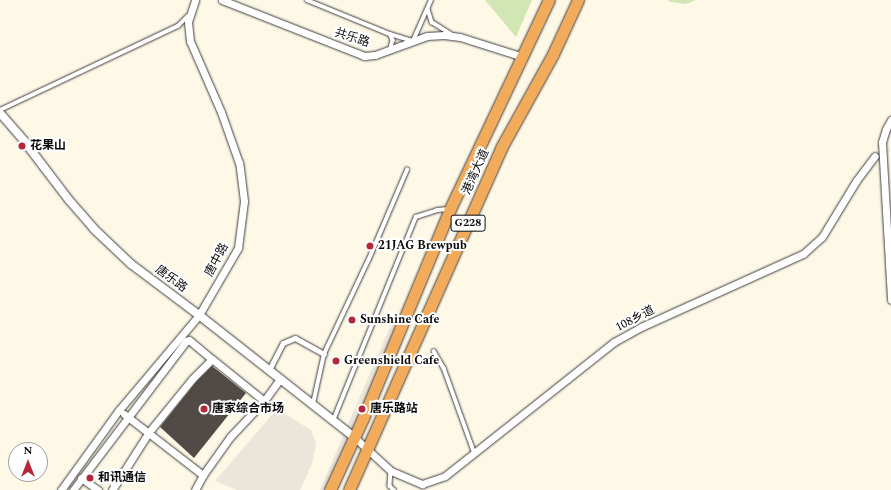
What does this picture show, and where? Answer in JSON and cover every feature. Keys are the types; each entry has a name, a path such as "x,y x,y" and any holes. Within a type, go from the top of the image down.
{"highway":[{"name":"港湾大道","path":"330,490 354,437 450,209 549,0"},
{"name":"港湾大道","path":"349,490 501,148 553,54 578,0"}],"street":[{"name":"唐中路","path":"61,490 119,410 198,315 238,248 244,201 239,163 221,112 190,41 188,29 190,14 195,0"},
{"name":"共乐路","path":"222,0 364,56 375,55 413,41 435,35 452,35 523,57"},
{"name":"唐乐路","path":"0,114 24,141 69,200 94,229 131,264 354,437"},
{"path":"891,120 886,129 882,142 891,300"},
{"name":"108乡道","path":"354,437 391,471 422,484 446,476 614,342 641,327 803,254 822,237 856,181 875,156"},
{"path":"269,370 283,343 295,338 324,354"},
{"path":"73,490 127,416 186,341 189,340 264,400"},
{"path":"112,490 149,432 192,379 212,359"},
{"path":"195,490 203,475 230,437 264,400 280,379"},
{"path":"119,410 203,475"},
{"path":"81,478 98,490"}],"lane":[{"path":"307,0 390,34 413,41 431,0"},
{"path":"428,8 429,16 432,22 452,35"},
{"path":"0,110 178,26 190,14"},
{"path":"389,50 393,42 390,34"},
{"path":"312,404 324,354 369,259 407,170"},
{"path":"333,421 416,217 437,210 450,209"},
{"path":"434,351 444,368 475,454"},
{"path":"391,471 390,486 394,490"}],"green space":[{"path":"485,0 532,0 516,37"},
{"path":"667,0 696,0 686,4"}],"shaded area":[{"name":"唐乐路站","path":"392,322 405,328 335,490 320,490"},
{"path":"277,409 311,430 316,443 312,464 300,490 237,490 215,481"}],"building":[{"name":"唐家综合市场","path":"212,366 246,393 194,458 160,427 196,382"}],"place":[{"name":"花果山","path":"22,146"},
{"name":"21JAG Brewpub","path":"370,246"},
{"name":"Sunshine Cafe","path":"352,320"},
{"name":"Greenshield Cafe","path":"336,361"},
{"name":"唐家综合市场","path":"204,409"},
{"name":"唐乐路站","path":"362,409"},
{"name":"和讯通信","path":"90,478"}]}
